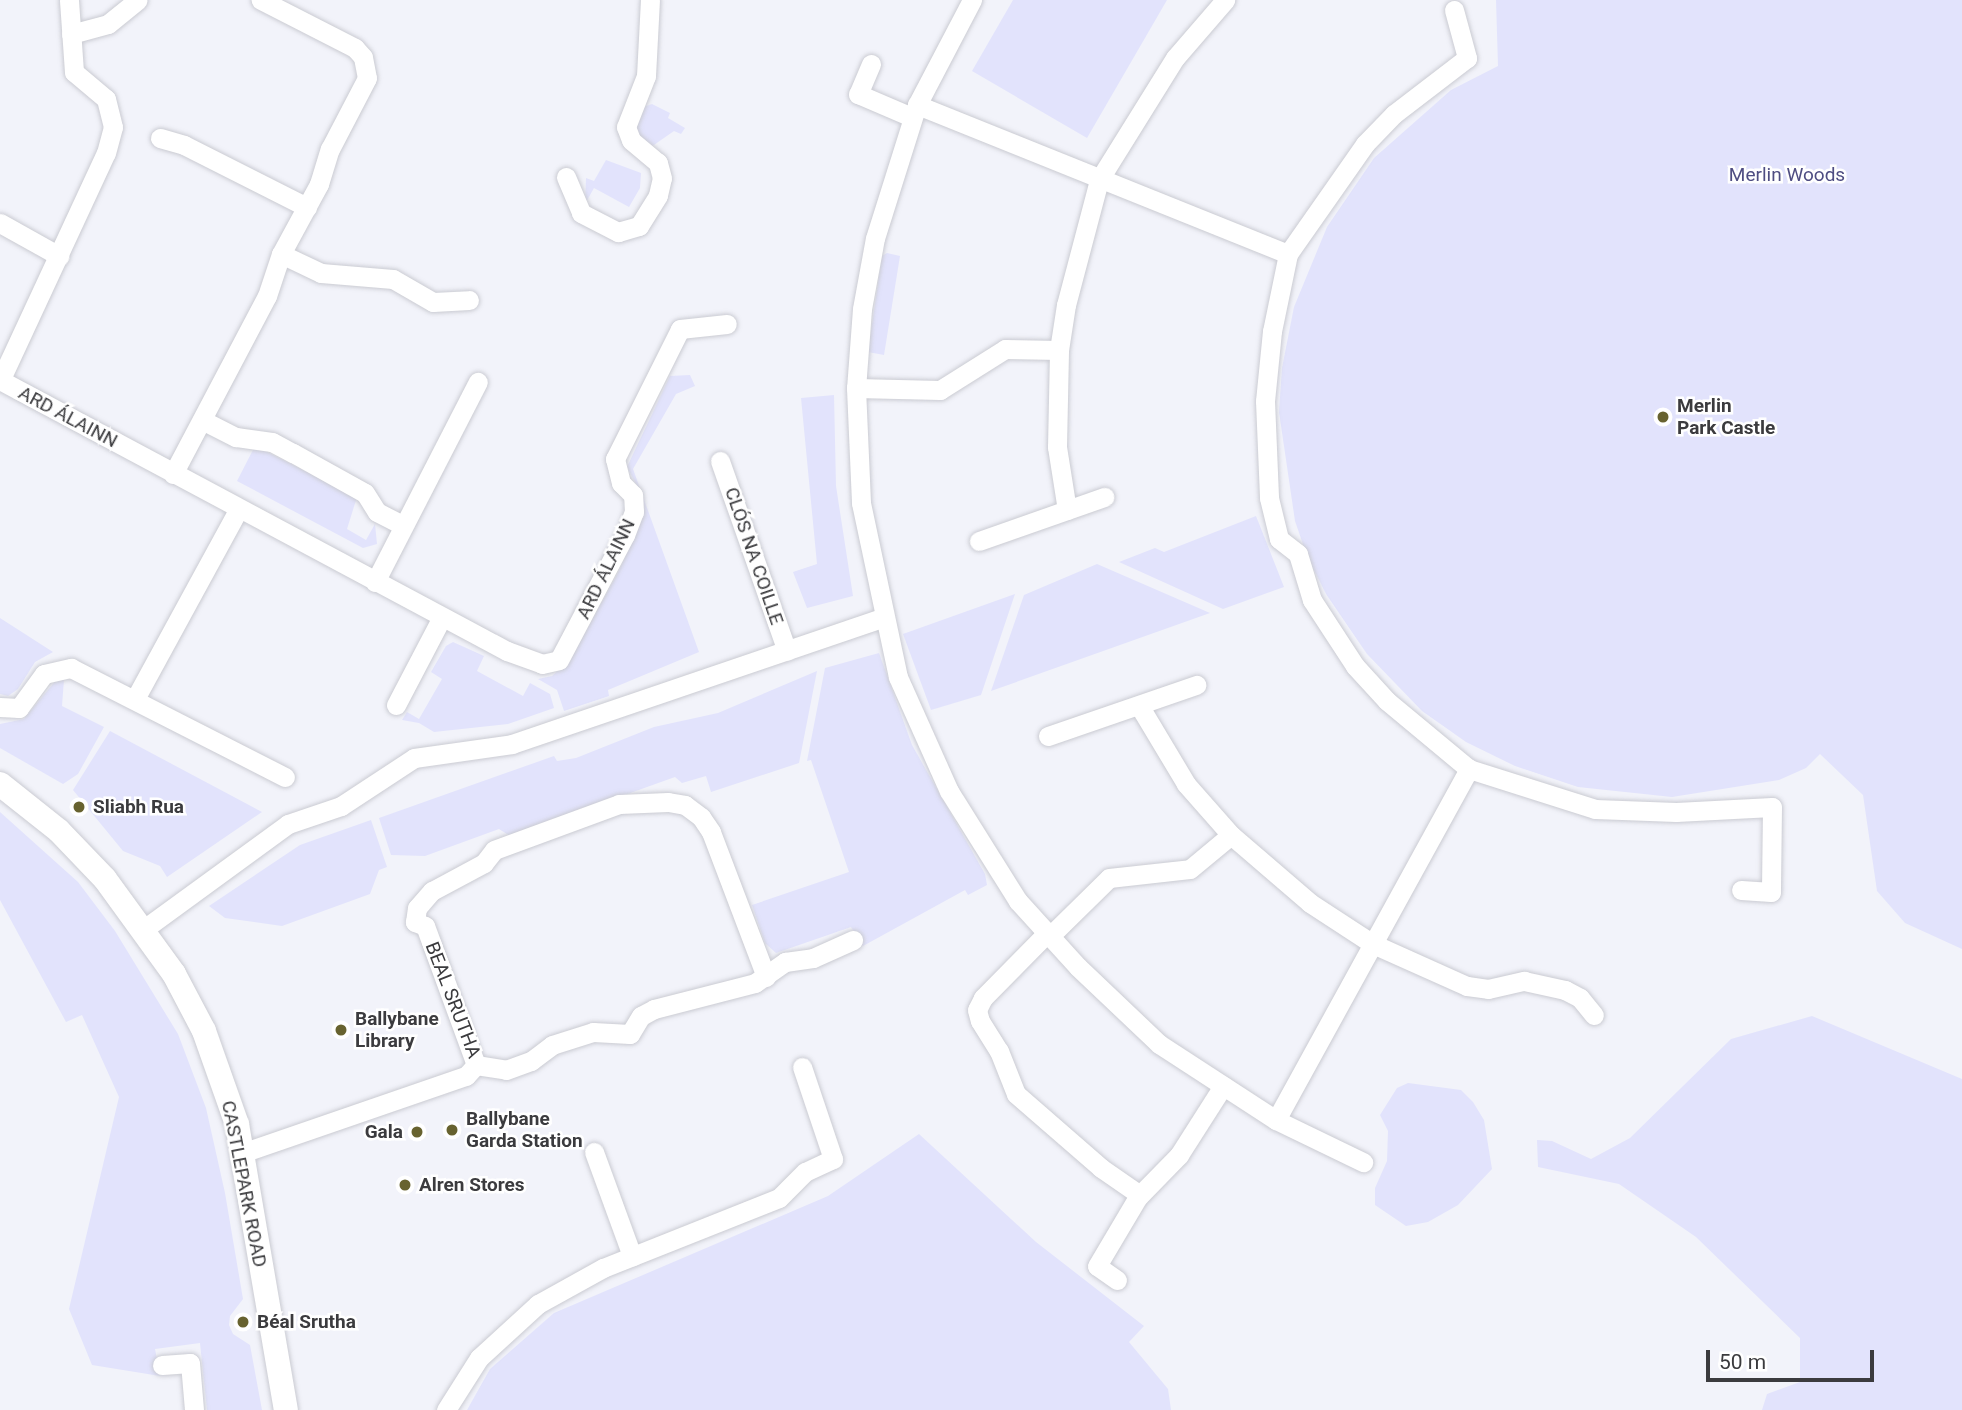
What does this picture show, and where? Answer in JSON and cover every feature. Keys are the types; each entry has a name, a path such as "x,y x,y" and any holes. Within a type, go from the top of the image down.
{"street":[{"path":"0,381 106,153 113,127 106,99 74,72 69,0"},
{"path":"71,34 108,24 138,0"},
{"path":"173,474 267,296 281,254 307,206 367,78 366,66 355,48 261,0"},
{"path":"566,177 581,213 618,232 639,226 658,195 662,178 658,163 631,140 626,127 646,76 650,0"},
{"path":"972,0 914,111 875,239 862,309 856,388 860,503 898,677 949,792 1018,901 1050,933 1078,967 1159,1044 1276,1120 1363,1162"},
{"path":"1067,510 1057,447 1059,349 1066,305 1099,180 1175,58 1225,0"},
{"path":"1454,10 1467,58 1394,114 1365,144 1288,254 1267,366 1265,438 1269,498 1279,539 1298,554 1312,600 1356,666 1387,701 1469,769 1595,810 1676,812 1772,807 1771,892 1741,890"},
{"path":"871,64 858,94 914,111 1288,254"},
{"path":"160,138 184,145 307,206"},
{"path":"0,223 60,256"},
{"path":"281,254 321,273 393,279 433,302 469,300"},
{"name":"ARD ÁLAINN","path":"0,381 442,617 508,651 542,664 559,660 634,512 633,495 621,484 615,459 680,329 727,324"},
{"path":"856,388 940,390 1005,349 1059,349"},
{"path":"375,582 478,382"},
{"path":"202,420 236,437 272,442 365,493 377,512 403,525"},
{"name":"CLÓS NA COILLE","path":"720,461 787,651"},
{"path":"979,541 1104,497"},
{"path":"135,699 239,508"},
{"path":"396,705 442,617"},
{"path":"144,929 288,824 341,806 414,758 512,744 883,618"},
{"path":"0,707 19,708 44,674 71,668 285,777"},
{"path":"1048,736 1140,707 1196,685"},
{"path":"1140,707 1186,784 1231,835 1310,903 1373,944 1468,986 1488,989 1524,981 1565,990 1580,998 1594,1015"},
{"path":"1276,1120 1469,769"},
{"name":"CASTLEPARK ROAD","path":"0,784 72,843 144,929 174,974 208,1041 242,1153 286,1410"},
{"name":"BEAL SRUTHA","path":"766,977 711,832 701,817 685,805 668,802 619,804 494,850 484,863 432,891 417,908 415,922 425,926 477,1065 506,1070 531,1062 552,1045 593,1032 630,1034 641,1016 654,1009 692,997 708,998 766,977 785,962 813,958 853,940"},
{"path":"1140,1195 1101,1168 1016,1094 999,1051 980,1021 977,1010 982,998 1110,878 1190,869 1231,835"},
{"path":"242,1153 466,1076 477,1065"},
{"path":"446,1410 479,1358 538,1304 632,1256 779,1198 806,1172 833,1159 802,1067"},
{"path":"1116,1280 1097,1266 1140,1195 1179,1155 1223,1086"},
{"path":"594,1152 632,1256"},
{"path":"162,1365 190,1363 194,1410"}],"green space":[{"path":"1013,0 1167,0 1087,138 972,71"},
{"name":"Merlin Woods","path":"1496,0 1962,0 1962,949 1905,923 1877,891 1863,795 1820,754 1806,768 1779,780 1672,797 1578,787 1515,766 1466,742 1422,711 1367,654 1326,594 1307,556 1295,521 1279,412 1282,368 1294,307 1327,227 1374,158 1451,90 1498,66"},
{"path":"652,104 670,113 668,118 685,128 681,134 674,131 651,147 636,132 635,119 641,108"},
{"path":"606,160 641,173 640,188 629,207 594,188 585,204 586,178 594,181"},
{"path":"887,253 900,256 884,355 868,352 882,256"},
{"path":"690,375 695,386 676,394 633,469 699,652 608,690 609,696 564,711 557,690 538,679 552,676 570,660 619,571 643,515 637,486 627,467 670,376"},
{"path":"834,395 836,486 853,596 807,608 793,572 817,564 801,398"},
{"path":"255,446 357,497 347,529 366,540 375,524 377,544 363,548 237,481"},
{"path":"1256,516 1284,587 1223,609 1119,562 1155,548 1164,552"},
{"path":"1097,564 1210,613 991,691 1024,595"},
{"path":"1015,594 981,695 931,710 903,634"},
{"path":"0,618 53,652 35,662 18,689 8,696 0,694"},
{"path":"453,642 484,656 477,671 523,696 530,683 550,694 554,708 508,724 434,732 419,723 402,720 407,712 419,719 442,679 431,672 446,646"},
{"path":"879,653 912,745 985,874 987,885 968,895 965,890 863,946 851,927 776,953 765,943 752,905 849,872 811,760 807,761 825,668"},
{"path":"817,671 799,763 711,792 706,776 682,783 675,777 510,836 499,829 425,856 391,855 379,818 554,756 557,761 576,758 654,727 718,713"},
{"path":"57,679 64,679 62,706 104,727 78,774 63,784 0,748 0,724 24,719"},
{"path":"110,731 262,812 167,877 160,866 123,851 73,790"},
{"path":"0,812 78,882 115,931 178,1034 206,1108 225,1193 243,1299 230,1316 229,1325 233,1334 250,1345 262,1410 207,1410 200,1343 155,1349 160,1376 92,1365 69,1309 119,1097 82,1015 66,1022 0,900"},
{"path":"371,820 387,867 379,870 370,894 282,926 225,918 209,906 300,845"},
{"path":"1812,1016 1962,1079 1962,1410 1762,1410 1767,1394 1800,1382 1800,1338 1696,1237 1619,1184 1538,1167 1537,1140 1552,1141 1591,1159 1630,1138 1731,1039"},
{"path":"1408,1083 1461,1090 1473,1102 1484,1120 1492,1169 1458,1205 1428,1222 1406,1226 1375,1205 1375,1188 1387,1161 1388,1131 1380,1115 1397,1088"},
{"path":"919,1134 1036,1242 1144,1326 1129,1342 1168,1389 1171,1410 467,1410 490,1369 554,1313 828,1196"}],"place":[{"name":"Merlin Park Castle","path":"1663,417"},
{"name":"Sliabh Rua","path":"79,807"},
{"name":"Ballybane Library","path":"341,1030"},
{"name":"Ballybane Garda Station","path":"452,1130"},
{"name":"Gala","path":"417,1132"},
{"name":"Alren Stores","path":"405,1185"},
{"name":"Béal Srutha","path":"243,1322"}]}
